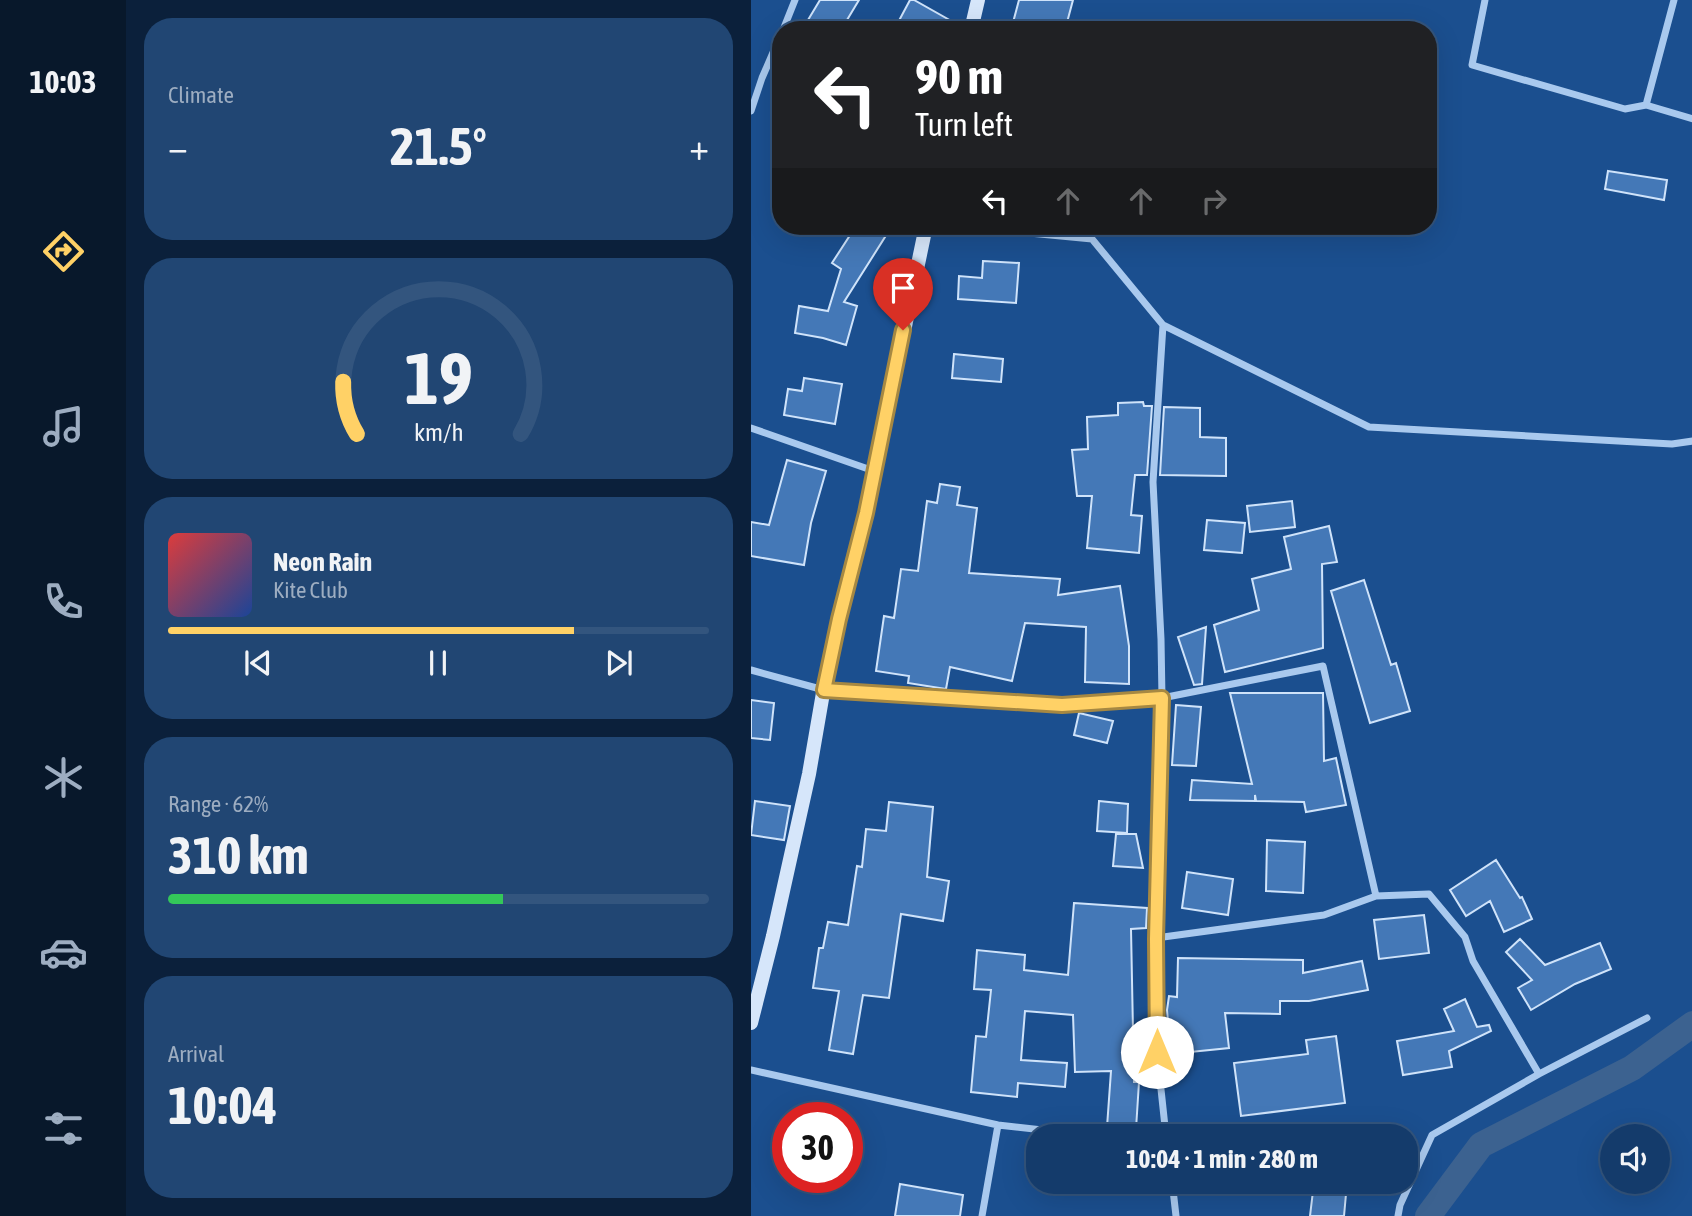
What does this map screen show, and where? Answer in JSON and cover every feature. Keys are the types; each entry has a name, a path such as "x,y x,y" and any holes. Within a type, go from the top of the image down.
{"main road":[{"path":"973,21 978,0"},
{"path":"751,1023 755,989 806,787 839,619 866,513 924,235"}],"street":[{"path":"786,21 795,0"},
{"path":"1485,0 1472,65 1625,109 1646,105 1692,119"},
{"path":"1646,105 1674,0"},
{"path":"751,111 772,55"},
{"path":"1050,235 1092,239 1163,325 1369,427 1672,444 1692,441"},
{"path":"1163,325 1153,482 1162,698 1156,939 1157,1052 1165,1124"},
{"path":"751,428 874,471"},
{"path":"751,670 824,690 1062,705 1162,698 1323,666 1376,896"},
{"path":"1156,939 1324,915 1376,896 1429,894 1464,937 1473,961 1539,1074"},
{"path":"1398,1216 1400,1205 1432,1135 1539,1074 1647,1018"},
{"path":"751,1070 998,1125 1026,1128"},
{"path":"982,1216 998,1125"},
{"path":"1173,1194 1176,1216"}],"building":[{"path":"820,0 859,0 846,21 807,21"},
{"path":"910,0 914,0 951,21 899,21"},
{"path":"1019,0 1073,0 1067,21 1013,21"},
{"path":"1608,171 1667,180 1664,200 1605,189"},
{"path":"850,235 886,235 844,302 857,306 846,345 795,333 799,306 828,311 841,269 832,263"},
{"path":"983,261 1019,263 1016,303 958,299 959,276 982,278"},
{"path":"954,354 1003,359 1001,382 952,378"},
{"path":"804,378 842,384 835,424 784,415 788,389 802,391"},
{"path":"1143,402 1144,406 1152,406 1147,475 1135,475 1131,515 1142,516 1139,553 1087,548 1092,496 1077,496 1072,450 1088,449 1087,417 1118,415 1118,403"},
{"path":"1164,407 1200,408 1200,437 1226,438 1226,476 1160,475"},
{"path":"787,460 826,471 811,523 804,565 751,556 751,522 769,525"},
{"path":"940,484 960,487 957,505 977,508 969,573 1060,579 1058,595 1120,586 1129,646 1129,684 1085,682 1086,627 1025,623 1012,681 950,667 946,689 908,683 909,676 876,671 884,616 894,618 901,569 918,571 927,501 937,503"},
{"path":"1292,501 1295,527 1250,532 1247,506"},
{"path":"1207,520 1245,523 1242,553 1204,550"},
{"path":"1329,526 1337,562 1322,564 1323,648 1225,672 1214,625 1259,610 1252,579 1291,569 1284,537"},
{"path":"1364,580 1391,665 1396,663 1410,711 1370,723 1331,591"},
{"path":"1206,627 1202,684 1194,685 1178,637"},
{"path":"1230,693 1323,693 1324,761 1336,758 1346,805 1306,812 1304,802 1256,801 1255,795 1255,801 1190,800 1192,780 1252,784"},
{"path":"751,700 774,703 770,740 751,738"},
{"path":"1176,705 1201,707 1196,766 1172,765"},
{"path":"1079,713 1113,721 1107,743 1074,735"},
{"path":"755,801 790,806 784,840 751,835"},
{"path":"1099,801 1128,804 1127,833 1097,831"},
{"path":"889,802 933,807 927,877 949,881 943,921 901,914 889,998 863,995 853,1054 829,1050 839,991 813,988 819,948 823,948 828,922 848,925 857,866 862,867 866,829 886,831"},
{"path":"1116,834 1136,834 1143,868 1113,866"},
{"path":"1267,840 1305,842 1303,893 1266,891"},
{"path":"1496,860 1520,898 1522,897 1532,919 1504,932 1490,901 1466,916 1450,890"},
{"path":"1187,872 1233,879 1228,915 1182,908"},
{"path":"1074,903 1147,908 1146,928 1131,929 1134,1082 1139,1082 1136,1124 1107,1124 1111,1071 1075,1072 1073,1015 1025,1011 1021,1060 1067,1063 1065,1087 1018,1083 1017,1097 971,1092 976,1036 986,1037 991,990 974,989 977,950 1025,955 1024,970 1068,975"},
{"path":"1424,915 1429,953 1379,959 1374,920"},
{"path":"1520,939 1545,965 1600,943 1611,969 1575,984 1531,1010 1518,988 1532,980 1506,952"},
{"path":"1178,958 1303,960 1303,973 1362,961 1368,990 1309,1001 1280,1001 1280,1014 1225,1013 1229,1048 1171,1054 1167,1010 1169,996 1177,997"},
{"path":"1465,999 1477,1027 1489,1025 1491,1031 1449,1051 1452,1067 1403,1075 1397,1041 1454,1031 1444,1009"},
{"path":"1336,1036 1345,1103 1241,1116 1234,1063 1308,1054 1306,1040"},
{"path":"900,1184 963,1195 960,1216 895,1216"},
{"path":"1313,1194 1346,1194 1344,1216 1310,1216"}],"waterway":[{"path":"1428,1216 1481,1145 1632,1068 1693,1024"}],"route":[{"path":"903,330 866,513 824,690 1062,705 1162,698 1156,939 1157,1052"}]}
